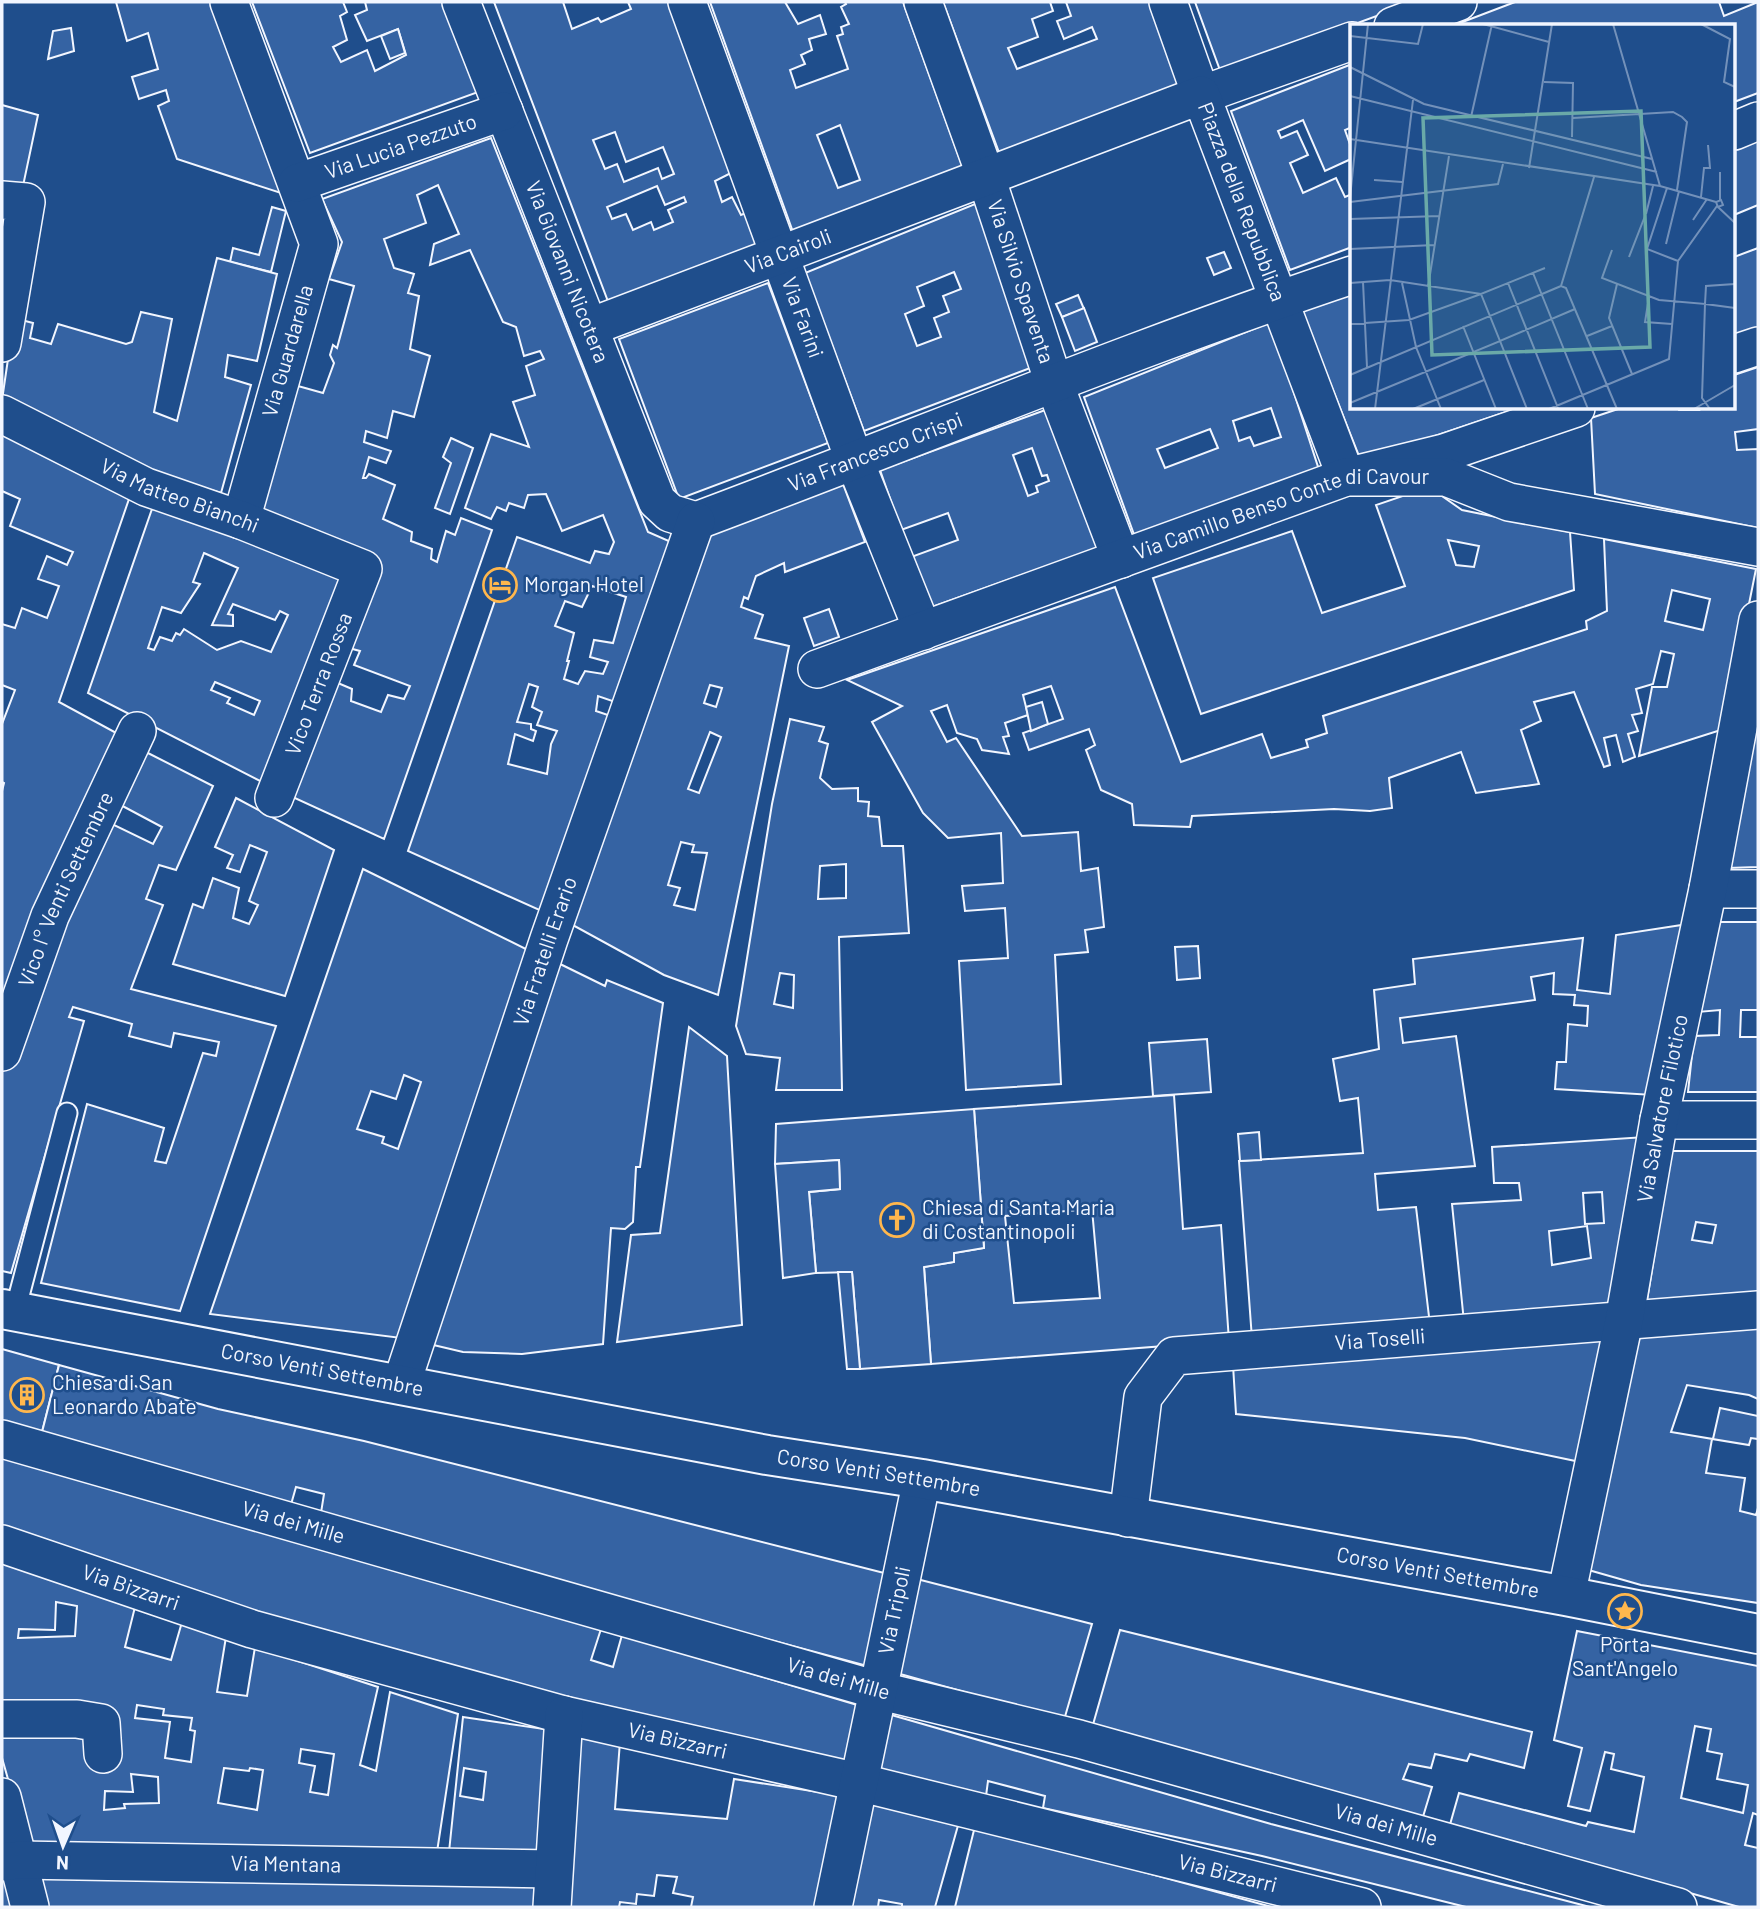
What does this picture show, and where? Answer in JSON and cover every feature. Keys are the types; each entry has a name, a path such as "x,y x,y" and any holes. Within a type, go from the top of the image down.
{"street":[{"name":"Via Guardarella","path":"229,2 298,183 318,244 241,520"},
{"name":"Via Giovanni Nicotera","path":"461,2 657,501 670,513 696,521"},
{"name":"Via Farini","path":"687,2 855,462 923,631"},
{"name":"Via Silvio Spaventa","path":"923,2 986,177 1054,383 1121,559"},
{"path":"1168,2 1201,95 1350,42"},
{"name":"Piazza della Repubblica","path":"986,177 1201,95 1279,299 1054,383"},
{"name":"Via Lucia Pezzuto","path":"298,183 504,111"},
{"path":"1736,130 1758,121"},
{"name":"Via Cairoli","path":"590,327 986,177"},
{"path":"2,200 26,202 2,343"},
{"path":"1350,276 1279,299 1346,477 1444,453 1570,410"},
{"path":"1736,353 1758,346"},
{"name":"Via Francesco Crispi","path":"696,521 855,462 1054,383"},
{"name":"Via Matteo Bianchi","path":"2,414 146,486 241,520 363,569"},
{"name":"Via Camillo Benso Conte di Cavour","path":"817,669 1346,477 1446,477 1509,502 1758,547"},
{"name":"Via Fratelli Erario","path":"401,1385 549,939 696,521"},
{"name":"Vico Terra Rossa","path":"274,798 363,569"},
{"name":"Via Salvatore Filotico","path":"1566,1596 1624,1321 1659,1120 1708,889 1758,620"},
{"name":"Vico I° Venti Settembre","path":"2,1052 50,916 137,731"},
{"path":"1708,889 1758,889"},
{"path":"1659,1120 1758,1120"},
{"name":"Corso Venti Settembre","path":"9,1310 766,1455 922,1479 1566,1596 1758,1634"},
{"name":"Via Toselli","path":"1128,1518 1143,1397 1174,1356 1758,1310"},
{"name":"Via dei Mille","path":"2,1439 877,1690 1079,1739 1678,1907"},
{"name":"Via Tripoli","path":"833,1907 922,1479"},
{"name":"Via Bizzarri","path":"2,1544 252,1629 564,1715 858,1782 1362,1907"},
{"path":"552,1907 564,1715"},
{"path":"2,1719 77,1719 101,1723 103,1754"},
{"path":"2,1797 10,1861 30,1907"},
{"name":"Via Mentana","path":"10,1861 553,1869"}],"lane":[{"path":"9,1310 66,1113"}],"building":[{"path":"116,2 212,2 284,194 177,159 158,106 169,101 166,90 139,99 132,77 158,69 148,33 127,41"},
{"path":"252,2 343,2 347,12 340,16 347,40 333,47 341,62 367,50 375,71 406,55 398,29 367,41 355,15 367,10 365,2 447,2 481,91 310,153"},
{"path":"494,2 563,2 572,29 598,18 601,22 631,9 628,2 668,2 731,173 715,181 722,202 732,197 741,215 748,212 758,248 609,304","holes":["615,132 626,162 663,147 674,174 662,179 658,168 624,182 617,164 605,169 593,140","657,186 665,205 684,197 686,202 668,210 673,222 654,230 651,222 633,230 626,214 612,219 607,207"]},
{"path":"710,2 785,2 798,24 820,15 826,34 809,39 812,50 801,55 805,64 790,70 796,88 848,69 837,36 843,34 841,27 849,24 841,7 845,2 903,2 963,168 793,232","holes":["840,125 860,180 838,188 817,135"]},
{"path":"943,2 1050,2 1053,11 1032,19 1038,37 1008,48 1017,69 1097,39 1092,27 1064,39 1057,21 1071,16 1066,2 1156,2 1187,85 1000,155"},
{"path":"1195,2 1402,2 1404,6 1350,24 1221,73"},
{"path":"1515,2 1719,2 1724,16 1758,2 1758,93 1736,101 1736,24 1457,24"},
{"path":"71,28 74,51 48,59 53,31"},
{"path":"398,29 405,53 390,59 381,36"},
{"path":"1350,65 1350,128 1345,130 1350,144 1350,159 1325,171 1303,120 1278,131 1281,138 1297,131 1308,155 1290,163 1303,193 1336,178 1345,197 1350,195 1350,248 1290,270 1231,111"},
{"path":"2,105 38,115 23,186 2,184"},
{"path":"491,138 648,532 678,545 621,704 598,696 596,711 617,718 546,913 408,851 517,537 590,563 595,551 609,554 614,542 603,515 562,531 546,494 528,495 524,508 509,503 506,511 497,507 491,519 465,508 491,434 529,447 513,402 535,395 526,366 544,359 540,351 524,356 516,327 503,322 470,250 430,265 434,244 459,234 438,185 417,195 426,223 384,239 394,268 414,274 408,293 419,296 410,349 430,356 414,417 393,411 387,438 366,431 364,442 391,451 386,463 369,457 363,478 369,474 395,485 383,519 412,532 411,541 432,549 431,559 437,562 446,531 455,535 461,518 492,530 384,839 286,794 331,680 352,689 351,701 381,712 388,695 404,699 410,686 354,665 360,651 345,647 377,559 261,510 298,386 323,393 334,363 330,355 333,345 337,348 354,286 329,279 342,242 322,199","holes":["592,586 626,597 613,643 594,640 590,657 608,662 603,674 585,671 578,684 564,679 574,633 555,626 565,601 582,607","529,684 538,687 532,707 542,712 537,725 557,731 551,744 547,774 508,764 515,734 533,741 536,731 531,729 531,724 517,722"]},
{"path":"1758,140 1758,205 1736,214 1736,148"},
{"path":"980,202 1033,367 864,431 805,273","holes":["954,272 961,289 943,296 949,312 934,318 941,337 917,346 905,314 924,306 917,287"]},
{"path":"272,207 286,211 271,272 230,262 233,248 259,255"},
{"path":"1758,248 1758,328 1736,334 1736,256"},
{"path":"1224,252 1231,268 1214,275 1207,258"},
{"path":"217,258 277,274 257,361 228,355 225,377 251,385 221,493 162,475 2,400 14,318 33,323 30,338 51,344 58,324 126,344 132,342 141,312 172,319 154,412 177,421"},
{"path":"768,283 828,443 679,499 619,339"},
{"path":"1350,289 1350,410 1512,410 1361,461 1300,307"},
{"path":"1078,295 1084,309 1062,317 1056,304"},
{"path":"1084,308 1097,342 1075,351 1062,317"},
{"path":"1271,322 1321,476 1136,540 1084,397","holes":["1271,408 1281,437 1254,446 1250,437 1239,441 1233,421","1210,429 1218,448 1165,468 1157,449"]},
{"path":"1758,367 1758,429 1735,432 1737,450 1758,449 1758,528 1595,494 1591,418 1615,410 1736,410 1736,374"},
{"path":"1048,409 1098,548 929,608 911,557 958,540 948,513 901,530 880,470","holes":["1032,448 1042,476 1047,475 1049,481 1036,486 1038,492 1028,496 1013,455"]},
{"path":"2,430 129,499 59,702 120,735 2,1028 2,724 15,690 2,685 2,624 15,628 22,608 47,618 59,586 38,579 47,556 67,565 73,552 10,526 20,499 2,491"},
{"path":"451,438 473,448 450,514 435,508 451,463 443,457"},
{"path":"843,484 865,542 785,572 784,563 756,576 748,599 744,597 741,607 763,615 755,638 789,646 718,995 664,975 569,923 708,535","holes":["710,685 722,688 716,707 704,703","710,732 721,737 699,793 688,789","681,842 694,845 692,852 707,853 695,910 674,905 680,888 668,885"]},
{"path":"1429,487 1462,510 1570,532 1574,590 1201,714 1153,578 1292,531 1322,613 1405,586 1376,505","holes":["1448,540 1479,546 1474,567 1456,565"]},
{"path":"152,509 185,515 353,580 270,786 88,693","holes":["204,553 238,568 212,625 233,626 233,615 228,614 233,604 275,620 280,611 288,615 271,652 241,641 217,650 184,629 180,635 176,633 172,641 160,637 154,650 148,648 162,607 181,613 200,584 193,582","215,682 260,701 254,715 227,703 230,698 211,690"]},
{"path":"1604,539 1756,569 1724,729 1639,756 1652,687 1667,687 1674,654 1661,651 1653,684 1636,689 1642,713 1632,715 1638,731 1628,734 1635,757 1623,762 1616,735 1604,738 1610,765 1604,767 1574,692 1534,702 1541,721 1521,730 1539,784 1476,793 1461,752 1389,778 1392,808 1370,811 1334,809 1192,816 1190,827 1134,825 1132,804 1101,790 1086,750 1095,745 1089,729 1029,750 1023,733 1063,719 1051,686 1023,695 1028,715 1005,723 1009,736 1003,737 1009,754 982,750 977,739 957,733 947,705 931,711 947,742 956,738 1022,836 1078,832 1081,871 1098,868 1104,927 1085,930 1088,952 1055,955 1061,1084 966,1090 959,961 1008,958 1005,908 965,911 962,886 1003,883 1001,833 948,838 923,813 872,722 902,706 847,680 1115,587 1181,762 1262,734 1271,758 1308,747 1306,740 1327,733 1323,716 1587,629 1586,621 1607,611","holes":["1672,590 1710,599 1703,630 1665,621"]},
{"path":"829,609 839,637 814,646 804,618"},
{"path":"1758,701 1758,867 1728,868"},
{"path":"1042,702 1048,724 1031,731 1026,707"},
{"path":"790,719 824,727 819,741 828,744 820,778 832,789 858,788 858,801 869,802 868,816 879,817 882,846 903,846 909,933 839,937 842,1090 776,1090 780,1058 746,1054 736,1026 772,804","holes":["846,864 846,898 818,899 820,866","780,973 794,975 793,1008 774,1004"]},
{"path":"142,750 213,786 176,870 159,865 146,899 163,905 131,989 276,1026 180,1311 41,1283 87,1104 164,1128 155,1161 166,1163 203,1053 216,1056 219,1042 174,1033 171,1047 129,1036 132,1024 73,1007 69,1017 84,1021 11,1273 2,1271 2,1060 106,821 153,844 162,827 115,802"},
{"path":"236,798 334,850 285,996 173,964 193,904 203,908 213,878 239,888 233,918 249,924 258,905 249,901 267,852 250,845 240,872 227,868 233,855 215,847"},
{"path":"363,869 532,952 401,1338 210,1314","holes":["404,1075 421,1082 398,1149 382,1143 384,1137 357,1129 371,1091 396,1099"]},
{"path":"1715,922 1758,922 1758,1010 1741,1010 1740,1037 1758,1037 1758,1092 1688,1092 1694,1036 1719,1035 1720,1010 1698,1012"},
{"path":"1688,924 1653,1095 1555,1089 1557,1062 1566,1062 1568,1024 1587,1026 1588,1006 1574,1005 1575,995 1553,994 1554,973 1531,977 1535,1000 1400,1018 1403,1043 1456,1036 1475,1166 1375,1174 1378,1210 1416,1207 1430,1325 1252,1339 1239,1161 1363,1153 1358,1098 1340,1101 1333,1059 1379,1049 1374,990 1415,984 1413,959 1583,938 1577,990 1610,994 1616,935"},
{"path":"1198,946 1200,978 1177,980 1175,947"},
{"path":"554,961 605,986 607,980 663,1003 640,1167 636,1167 633,1222 625,1229 611,1228 603,1344 522,1354 463,1352 425,1343"},
{"path":"689,1027 727,1056 742,1325 617,1342 631,1235 660,1233"},
{"path":"1207,1039 1211,1092 1153,1096 1149,1043"},
{"path":"1174,1095 1183,1229 1221,1225 1229,1341 931,1364 924,1267 954,1262 954,1253 984,1248 974,1109","holes":["1092,1209 1100,1298 1014,1303 1005,1216"]},
{"name":"Chiesa di Santa Maria di Costantinopoli","path":"974,1109 984,1248 954,1253 954,1262 924,1267 931,1364 860,1369 852,1272 816,1273 809,1192 840,1189 839,1160 775,1164 776,1124"},
{"path":"1259,1132 1261,1160 1240,1161 1238,1134"},
{"path":"1645,1137 1616,1312 1464,1322 1452,1204 1521,1200 1519,1183 1494,1183 1492,1147","holes":["1602,1192 1604,1223 1585,1224 1583,1193","1587,1226 1591,1258 1552,1265 1549,1231"]},
{"path":"1671,1151 1758,1151 1758,1297 1646,1307","holes":["1696,1222 1716,1225 1712,1243 1692,1240"]},
{"path":"839,1160 840,1189 809,1192 816,1273 783,1278 775,1164"},
{"path":"838,1272 852,1272 860,1369 847,1369"},
{"path":"1758,1323 1758,1399 1749,1395 1687,1385 1671,1432 1713,1439 1720,1408 1758,1416 1758,1439 1751,1438 1749,1445 1712,1439 1706,1473 1745,1478 1740,1511 1756,1515 1758,1508 1758,1603 1641,1585 1585,1569 1634,1332"},
{"path":"1607,1338 1585,1463 1465,1438 1236,1414 1233,1365"},
{"name":"Chiesa di San Leonardo Abate","path":"2,1349 59,1365 41,1436 2,1424"},
{"path":"59,1365 218,1409 364,1441 892,1575 871,1667 320,1519 324,1494 296,1487 290,1508 41,1436"},
{"path":"2,1446 601,1629 591,1660 613,1667 622,1635 864,1707 851,1767 416,1662 2,1532"},
{"path":"2,1554 137,1599 125,1647 171,1660 182,1622 226,1637 217,1692 247,1696 255,1647 378,1687 360,1765 376,1771 390,1692 458,1714 437,1852 27,1846 2,1758 2,1729 113,1730 2,1707","holes":["56,1602 77,1606 75,1636 18,1638 19,1629 55,1630","137,1705 164,1709 163,1715 192,1718 190,1730 195,1731 191,1762 165,1758 170,1722 135,1718","301,1749 334,1754 328,1795 310,1792 315,1766 299,1763","224,1768 263,1770 257,1810 218,1803","131,1774 158,1777 159,1803 124,1804 125,1808 104,1810 105,1791 133,1792"]},
{"path":"913,1578 1092,1624 1064,1720 893,1672"},
{"path":"1120,1630 1532,1732 1524,1768 1470,1754 1467,1761 1435,1754 1431,1768 1409,1764 1403,1779 1432,1787 1422,1820 1092,1728"},
{"path":"1577,1631 1758,1666 1758,1815 1753,1813 1745,1845 1758,1848 1758,1907 1739,1907 1449,1828 1459,1793 1586,1826 1588,1822 1634,1832 1644,1777 1611,1769 1614,1754 1605,1752 1590,1811 1568,1806 1582,1748 1554,1740","holes":["1695,1726 1711,1729 1707,1751 1722,1754 1717,1779 1748,1785 1743,1813 1681,1798"]},
{"path":"888,1714 1271,1824 1590,1907 1466,1907 1262,1856 1043,1808 1045,1796 988,1781 986,1796 874,1769"},
{"path":"463,1717 551,1730 543,1851 449,1852","holes":["464,1768 486,1772 483,1800 460,1796"]},
{"path":"576,1733 620,1741 615,1809 727,1819 734,1779 844,1796 823,1907 691,1907 693,1897 673,1893 677,1877 657,1875 654,1896 637,1894 636,1904 620,1902 619,1907 566,1907"},
{"path":"867,1799 959,1822 935,1907 902,1907 902,1904 879,1900 878,1907 843,1907"},
{"path":"975,1826 1272,1907 955,1907"},
{"path":"30,1873 541,1882 540,1907 39,1907"},
{"path":"2,1874 15,1907 2,1907"}],"place":[{"name":"Morgan Hotel","path":"500,585"},
{"name":"Chiesa di Santa Maria di Costantinopoli","path":"897,1220"},
{"name":"Chiesa di San Leonardo Abate","path":"27,1395"},
{"name":"Porta Sant'Angelo","path":"1625,1611"}]}
